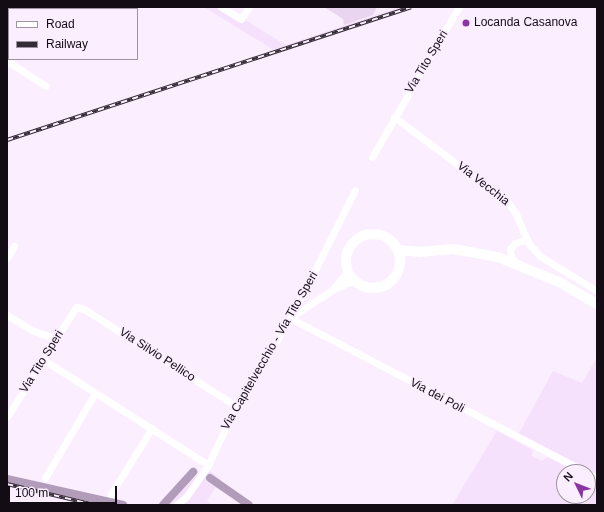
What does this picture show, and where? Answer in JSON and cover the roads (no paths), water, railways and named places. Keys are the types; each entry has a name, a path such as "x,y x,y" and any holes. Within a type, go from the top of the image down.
{"main road":[{"path":"363,235 384,236 398,250 400,262 395,276 383,286 368,287 354,280 348,271 348,250 353,242 363,235"},
{"path":"398,250 419,252 453,249 493,256 516,263 559,282 597,304"},
{"path":"400,262 419,252"}],"street":[{"path":"221,7 241,19 249,7"},
{"name":"Via Tito Speri","path":"394,116 459,7"},
{"path":"7,61 46,86"},
{"path":"372,157 394,116"},
{"name":"Via Vecchia","path":"394,116 507,201 516,214 527,239 540,256 597,291"},
{"name":"Via Capitelvecchio - Via Tito Speri","path":"176,505 186,497 208,465 236,406 290,318 355,190"},
{"path":"493,256 510,249 515,243 527,239"},
{"path":"7,258 14,246"},
{"path":"510,249 511,256 516,263"},
{"path":"334,289 348,271"},
{"path":"290,318 334,289 354,280"},
{"name":"Via Tito Speri","path":"7,417 76,307"},
{"name":"Via Silvio Pellico","path":"76,307 84,309 236,406"},
{"path":"7,315 34,331 56,339"},
{"name":"Via dei Poli","path":"290,318 570,464"},
{"path":"44,360 208,465"},
{"path":"45,478 95,393"},
{"path":"111,494 152,428"}],"waterway":[{"path":"163,505 193,472"},
{"path":"210,478 249,505"},
{"path":"7,479 123,505"}],"railway":[{"path":"7,140 411,7"},
{"path":"7,484 95,505"}],"place":[{"name":"Locanda Casanova","path":"466,23"}]}
